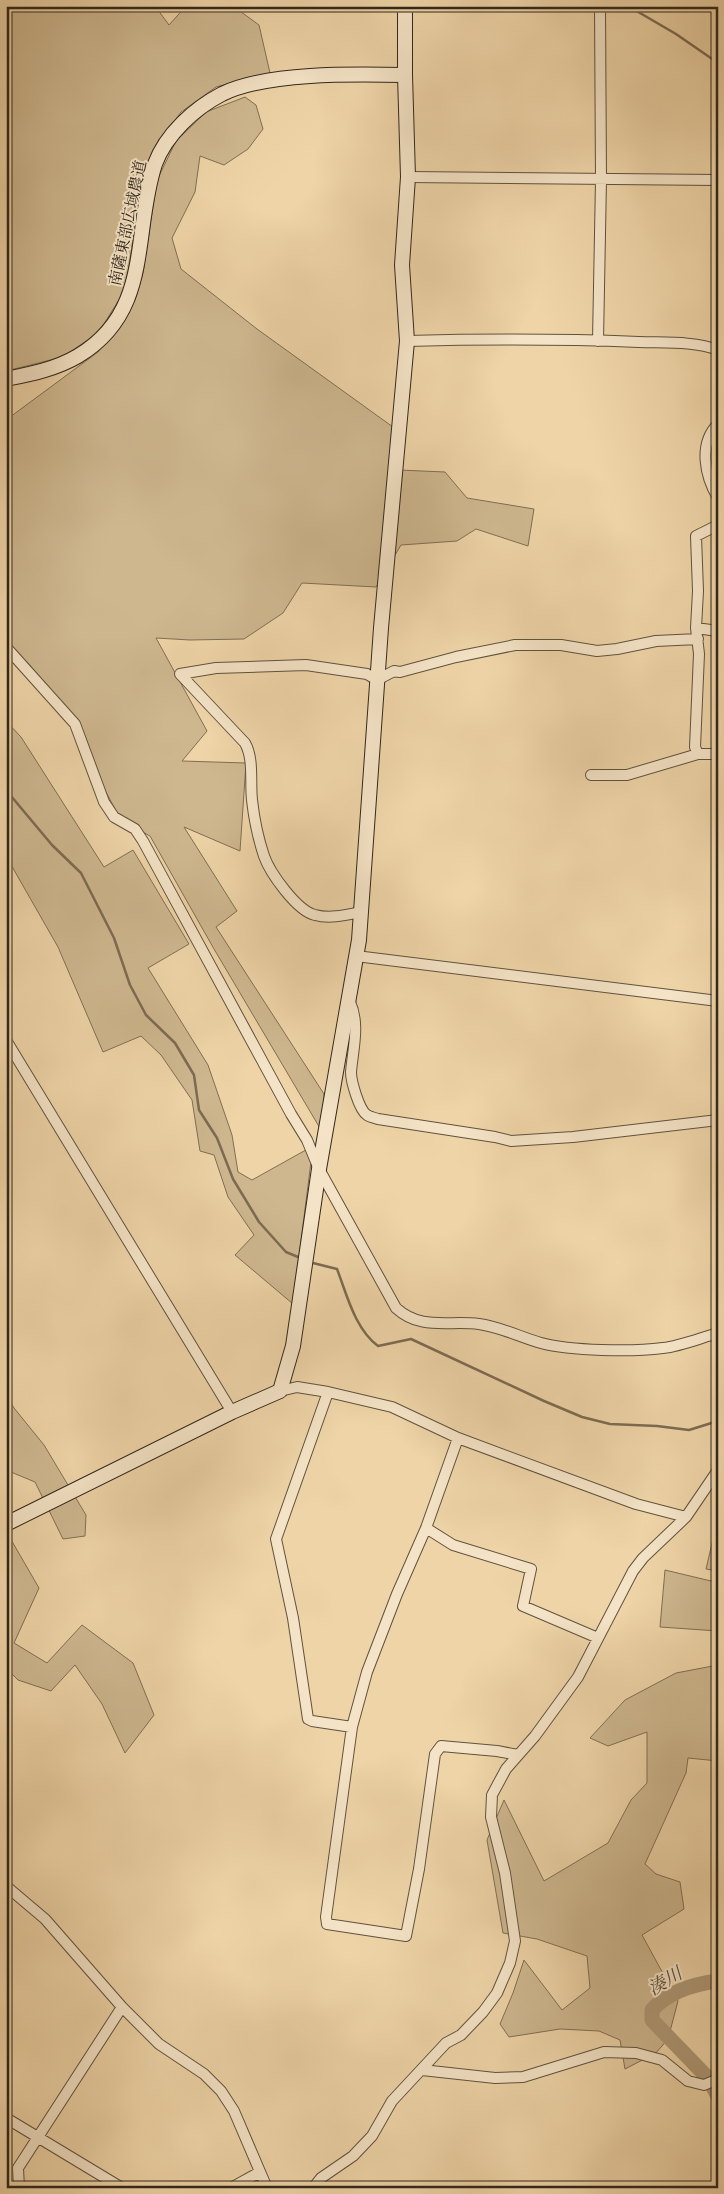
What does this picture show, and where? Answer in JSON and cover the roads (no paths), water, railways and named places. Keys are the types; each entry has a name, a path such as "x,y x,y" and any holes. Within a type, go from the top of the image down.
{"street":[{"path":"280,1391 293,1346 319,1169 356,956 361,912 377,680 407,341 402,265 408,177 405,6"},
{"path":"598,341 601,180 600,6"},
{"name":"南薩東部広域農道","path":"6,378 36,373 77,357 93,346 111,327 123,310 137,274 148,194 156,163 179,126 202,106 223,94 246,85 279,79 405,75"},
{"path":"408,177 718,180"},
{"path":"407,341 598,341 676,344 709,347 718,350"},
{"path":"718,424 711,433 705,458 707,474 718,498"},
{"path":"698,754 695,747 698,591 696,536 718,525"},
{"path":"377,680 394,671 400,672 456,657 515,645 561,645 597,651 718,631"},
{"path":"6,647 75,724 104,802 114,817 135,829 143,841 291,1114 307,1140 319,1169 396,1308 406,1317 415,1321 479,1324 506,1330 541,1343 600,1349 664,1348 718,1333"},
{"path":"361,912 342,916 313,915 298,904 282,886 264,857 258,834 252,799 249,750 245,743 180,674 216,668 306,665 367,674 377,680"},
{"path":"592,775 627,775 698,754 718,754"},
{"path":"356,956 718,1001"},
{"path":"348,999 352,1008 355,1046 351,1074 359,1103 366,1115 378,1119 511,1141 718,1120"},
{"path":"6,1040 232,1412"},
{"path":"6,1524 232,1412 280,1391 297,1387 392,1407 458,1438 642,1506 686,1518"},
{"path":"328,1392 276,1539 293,1618 308,1719 352,1727"},
{"path":"458,1438 426,1528 397,1594 374,1655 352,1727 326,1917 327,1924 406,1936 419,1869 435,1754 441,1746 497,1751 518,1755"},
{"path":"313,2188 321,2178 353,2156 372,2136 392,2101 446,2043 461,2034 483,2012 497,1993 510,1964 515,1941 505,1873 491,1817 492,1795 506,1769 536,1736 578,1677 633,1571 643,1558 686,1518 718,1470"},
{"path":"426,1528 453,1545 531,1569 523,1606 598,1638"},
{"path":"6,1886 45,1919 122,2007 159,2044 204,2074 221,2091 234,2112 267,2188"},
{"path":"19,2188 18,2168 122,2007"},
{"path":"422,2070 495,2078 523,2077 604,2052 636,2053 662,2060 688,2081 704,2085 718,2079"},
{"path":"6,2118 122,2188"},
{"path":"231,2188 260,2172"}],"waterway":[{"path":"628,6 676,34 718,63"},
{"path":"6,790 52,845 81,873 114,938 130,985 146,1015 175,1043 194,1075 199,1110 217,1138 233,1179 259,1222 286,1252 298,1257"},
{"path":"313,1263 337,1269 358,1321 370,1339 378,1346 411,1339 544,1401 582,1417 610,1424 657,1426 689,1430 718,1421"},
{"name":"湊川","path":"718,1981 682,1990 666,1998 652,2010 652,2020 708,2078 718,2096"}]}
